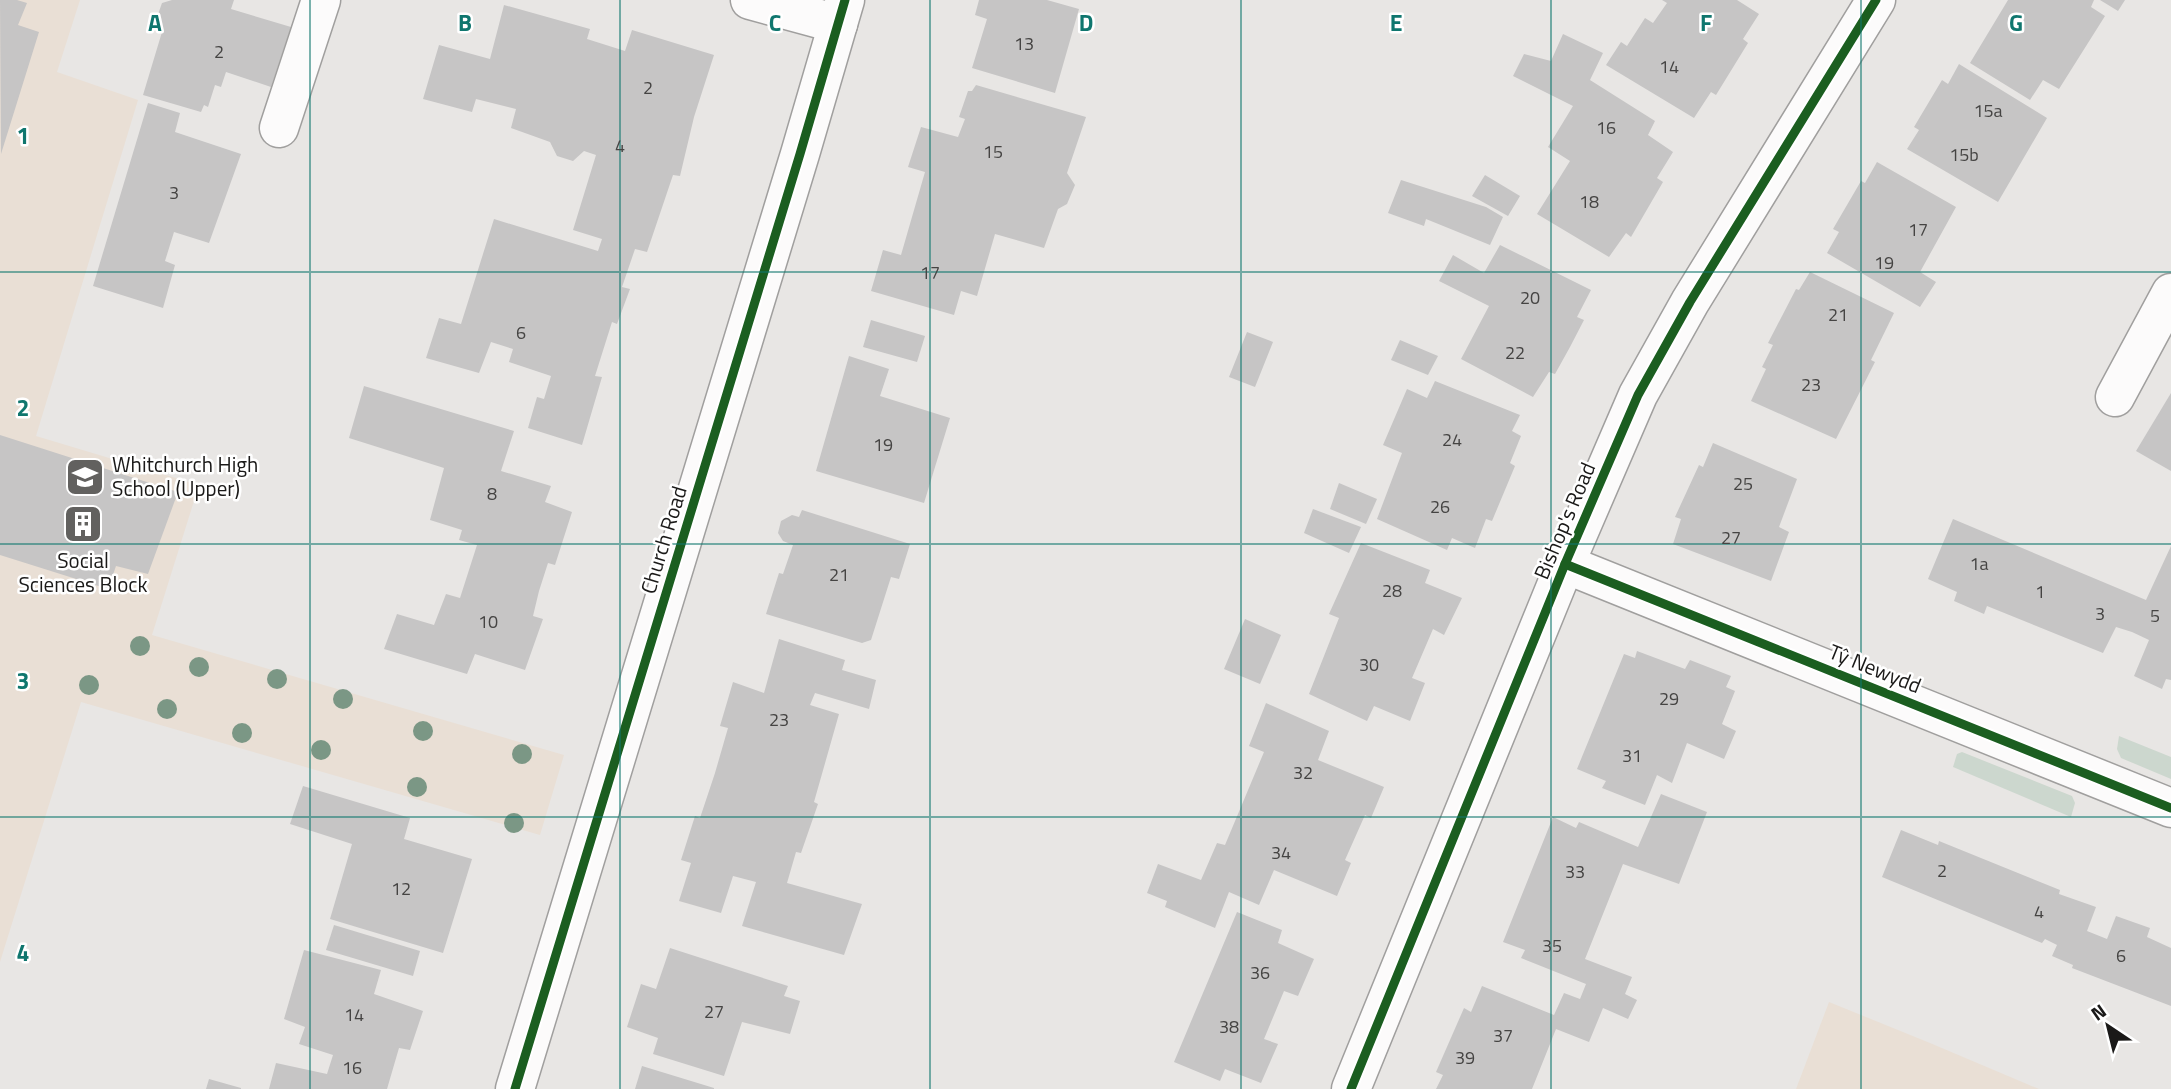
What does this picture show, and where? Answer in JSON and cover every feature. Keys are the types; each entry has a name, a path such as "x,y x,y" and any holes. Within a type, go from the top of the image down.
{"street":[{"path":"279,128 321,0"},
{"path":"750,0 841,12"},
{"name":"Bishop's Road","path":"1351,1089 1565,564 1638,395 1664,347 1876,0"},
{"name":"Church Road","path":"515,1089 841,12"},
{"path":"2115,397 2171,293"},
{"name":"Tŷ Newydd","path":"1565,564 2171,808"}],"shaded area":[{"name":"Whitchurch High School (Upper)","path":"0,0 80,0 57,72 138,100 36,436 199,485 152,635 564,755 540,835 81,702 0,962"},
{"path":"2119,736 2171,757 2171,779 2121,758 2117,749"},
{"path":"1962,752 2072,796 2075,803 2071,817 1953,767 1957,754"},
{"path":"1829,1002 1930,1043 2039,1089 1796,1089"}],"building":[{"path":"0,0 27,3 18,25 39,32 1,154"},
{"path":"172,0 234,0 231,9 291,27 271,87 226,72 221,87 215,85 208,107 204,105 201,112 143,95 162,32 156,20 162,3"},
{"path":"979,0 1047,0 1079,9 1055,93 972,68 987,19 975,15"},
{"path":"1662,0 1737,0 1759,14 1743,39 1748,43 1716,95 1711,92 1694,118 1606,65 1621,42 1627,46 1645,18 1653,23 1667,3"},
{"path":"2008,0 2094,0 2091,7 2105,16 2059,89 2043,80 2030,100 1970,63"},
{"path":"2100,0 2125,0 2118,11"},
{"path":"504,5 590,29 587,39 625,51 632,30 714,55 694,117 680,176 673,175 647,252 635,249 622,287 630,289 617,324 612,322 595,376 602,377 582,445 528,428 537,397 544,399 551,376 509,362 513,349 491,342 479,373 426,358 439,318 461,324 494,219 598,251 602,239 573,230 596,155 584,151 573,161 557,156 550,142 511,128 516,109 476,99 472,112 423,99 439,45 490,59"},
{"path":"1563,34 1603,53 1590,80 1655,121 1648,135 1673,152 1657,178 1663,182 1631,237 1626,233 1609,257 1537,214 1570,161 1548,147 1573,106 1513,76 1524,54 1551,61"},
{"path":"1959,64 2047,118 1998,202 1907,149 1919,130 1914,127 1942,80 1948,84"},
{"path":"976,85 1086,117 1067,173 1075,185 1067,204 1058,209 1044,248 995,234 977,296 961,291 954,315 871,291 883,250 901,255 925,172 908,167 921,127 958,137 965,119 959,117 968,91 972,91"},
{"path":"148,103 180,113 175,132 241,154 209,243 174,232 165,261 175,265 163,308 93,286"},
{"path":"1877,162 1956,207 1920,272 1936,282 1920,307 1827,253 1839,232 1833,229 1861,181 1865,183"},
{"path":"1485,175 1520,196 1508,216 1472,196"},
{"path":"1401,180 1486,207 1503,217 1490,245 1426,219 1424,226 1388,213"},
{"path":"1500,245 1591,290 1577,317 1584,320 1570,347 1555,374 1549,372 1533,397 1461,359 1489,306 1439,281 1453,255 1484,273"},
{"path":"1810,272 1894,313 1871,360 1875,362 1836,439 1751,401 1766,369 1762,367 1773,345 1768,343 1796,289 1799,290"},
{"path":"871,320 925,336 917,362 863,347"},
{"path":"1247,332 1273,342 1255,387 1229,377"},
{"path":"1400,340 1438,356 1428,375 1391,360"},
{"path":"849,356 889,369 880,396 950,418 924,503 816,471"},
{"path":"1435,381 1520,415 1512,431 1521,436 1510,463 1515,466 1492,521 1486,519 1475,548 1452,538 1447,550 1377,519 1402,453 1383,445 1407,389 1427,398"},
{"path":"364,386 514,431 501,471 551,486 545,502 572,512 555,565 548,563 539,591 533,616 543,619 525,670 475,654 467,674 384,649 397,614 434,625 446,594 460,598 477,545 459,540 462,530 430,520 444,468 349,438"},
{"path":"2171,393 2171,471 2136,451"},
{"name":"Social Sciences Block","path":"0,435 178,492 148,574 116,566 108,589 0,555"},
{"path":"1713,443 1797,479 1779,527 1789,532 1771,581 1673,544 1681,519 1675,517 1699,465 1703,467"},
{"path":"1339,483 1377,499 1366,524 1330,509"},
{"path":"1313,509 1361,527 1349,553 1304,533"},
{"path":"802,510 910,544 899,579 891,577 871,640 862,643 766,614 779,573 783,574 793,545 783,541 778,533 781,521 792,515 799,517"},
{"path":"1953,519 2146,600 2171,546 2171,680 2166,679 2162,689 2134,676 2149,640 2132,632 2116,627 2103,653 1987,606 1984,614 1954,601 1957,592 1928,579"},
{"path":"1361,543 1430,570 1425,583 1462,598 1444,635 1433,629 1412,678 1425,683 1410,721 1374,706 1367,721 1309,694 1339,618 1329,614"},
{"path":"1245,619 1281,635 1260,684 1224,669"},
{"path":"779,639 845,660 842,670 876,680 869,709 815,693 810,705 839,714 814,802 818,804 801,853 796,852 787,883 862,904 844,955 742,926 756,882 733,876 721,913 679,901 691,863 681,860 695,816 700,818 715,773 728,728 720,726 733,682 764,693"},
{"path":"1637,651 1685,669 1690,660 1731,676 1726,687 1735,691 1722,724 1736,731 1724,759 1687,743 1672,783 1657,775 1645,805 1602,788 1606,781 1577,769 1624,654 1635,658"},
{"path":"1266,703 1329,731 1318,760 1384,787 1371,818 1365,815 1345,860 1351,863 1337,896 1274,870 1259,905 1229,892 1215,928 1165,907 1167,901 1147,893 1158,864 1201,880 1217,843 1225,845 1264,752 1249,746"},
{"path":"303,786 410,818 404,839 472,859 443,953 330,919 352,844 290,824"},
{"path":"1661,794 1707,812 1679,884 1623,864 1585,959 1632,977 1625,994 1637,1000 1628,1019 1603,1008 1589,1042 1556,1029 1532,1089 1436,1089 1443,1075 1436,1072 1464,1008 1471,1012 1482,986 1554,1015 1564,993 1580,999 1586,984 1521,958 1525,950 1503,942 1553,817 1576,828 1579,822 1638,847"},
{"path":"1901,830 1938,845 1939,841 2060,890 2059,894 2096,907 2087,931 2107,939 2116,916 2150,928 2147,937 2171,948 2171,1006 2072,968 2073,965 2052,956 2057,945 2045,939 2042,943 1882,877"},
{"path":"1237,912 1282,930 1278,943 1314,959 1298,996 1284,991 1264,1039 1278,1044 1261,1083 1225,1069 1220,1081 1174,1062"},
{"path":"334,925 420,951 413,976 326,950"},
{"path":"670,948 788,986 784,996 800,1001 790,1034 742,1022 724,1076 653,1054 658,1038 627,1027 641,984 656,989"},
{"path":"304,950 381,970 374,994 423,1011 410,1050 399,1048 387,1089 269,1089 276,1063 327,1074 333,1055 299,1044 305,1027 284,1019"},
{"path":"642,1066 714,1088 714,1089 635,1089"},
{"path":"209,1079 241,1088 241,1089 206,1089"}],"cycle path":[{"path":"515,1089 845,0"},
{"path":"1351,1089 1565,564 1638,395 1690,302 1876,0"},
{"path":"1565,564 2171,808"}],"place":[{"name":"Whitchurch High School (Upper)","path":"85,477"},
{"name":"Social Sciences Block","path":"83,524"}]}
